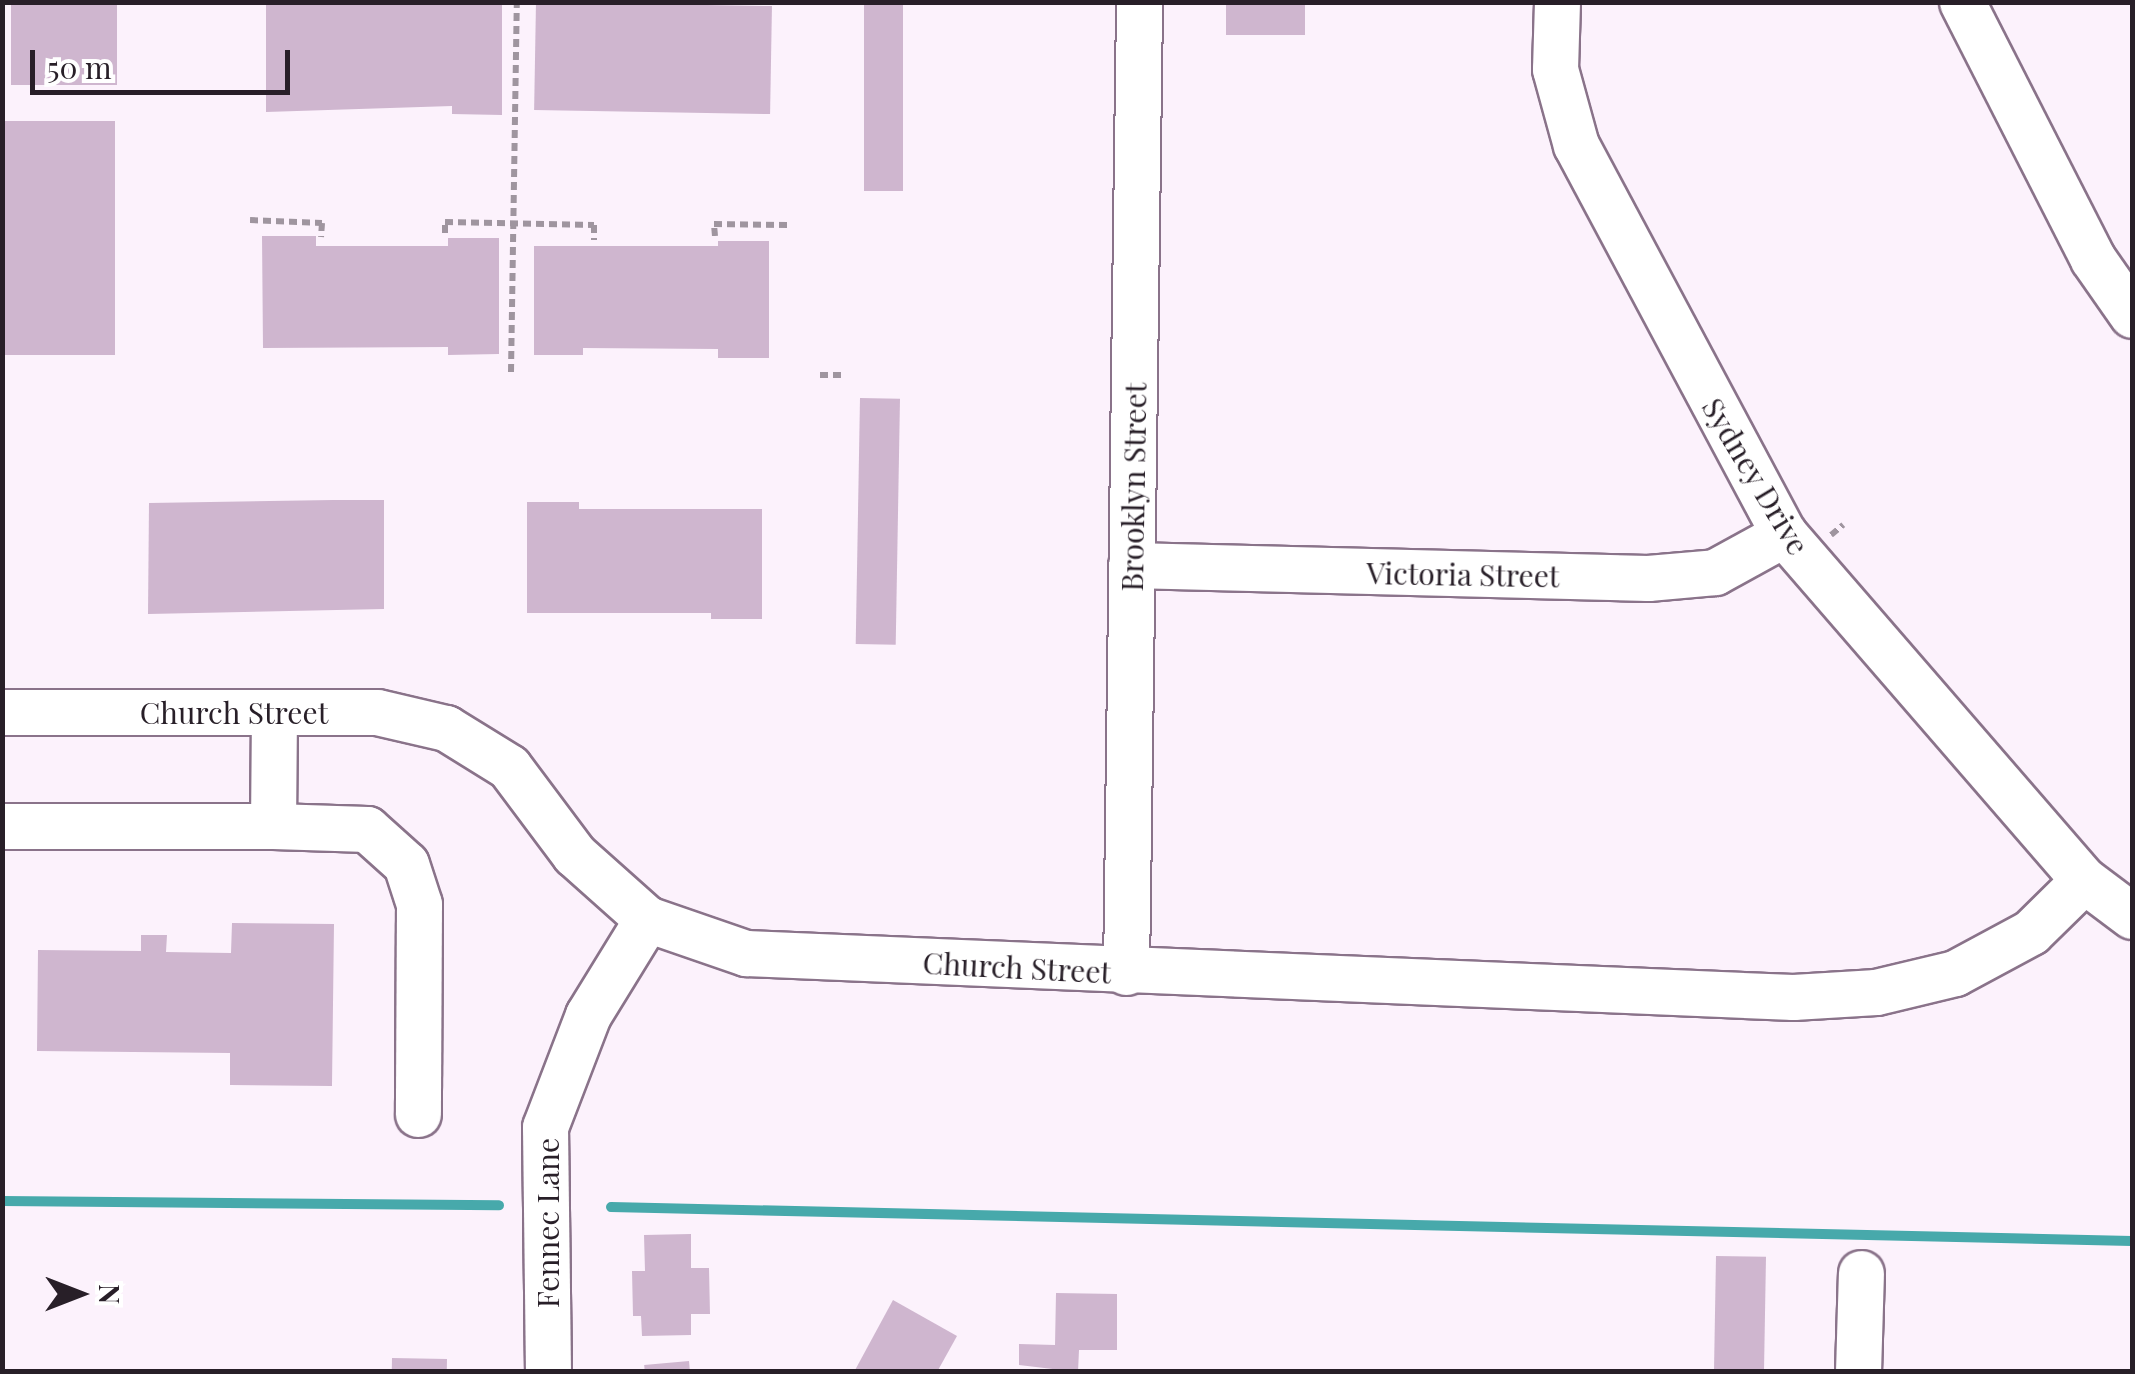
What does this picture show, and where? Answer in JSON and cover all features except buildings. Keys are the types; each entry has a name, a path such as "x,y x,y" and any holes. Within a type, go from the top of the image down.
{"street":[{"name":"Brooklyn Street","path":"1126,972 1139,2"},
{"name":"Sydney Drive","path":"1558,2 1554,69 1576,146 1784,534 2084,880 2132,916"},
{"path":"1962,2 2093,260 2132,314"},
{"name":"Victoria Street","path":"1132,565 1648,578 1715,572 1784,534"},
{"name":"Church Street","path":"2,712 377,712 446,728 508,766 574,854 647,920 746,953 1126,972 1794,997 1876,992 1955,973 2031,932 2084,880"},
{"path":"273,826 274,712"},
{"path":"2,826 367,829 406,864 419,904 418,1114"},
{"name":"Fennec Lane","path":"548,1372 546,1127 588,1014 647,920"},
{"path":"1858,1372 1861,1273"}],"path":[{"path":"512,372 518,2"},
{"path":"250,220 322,222 321,237"},
{"path":"445,234 445,222 594,225 594,240"},
{"path":"715,236 714,224 788,225"},
{"path":"820,375 844,375"}],"waterway":[{"path":"2,1201 499,1205"},
{"path":"611,1207 2132,1241"}]}
